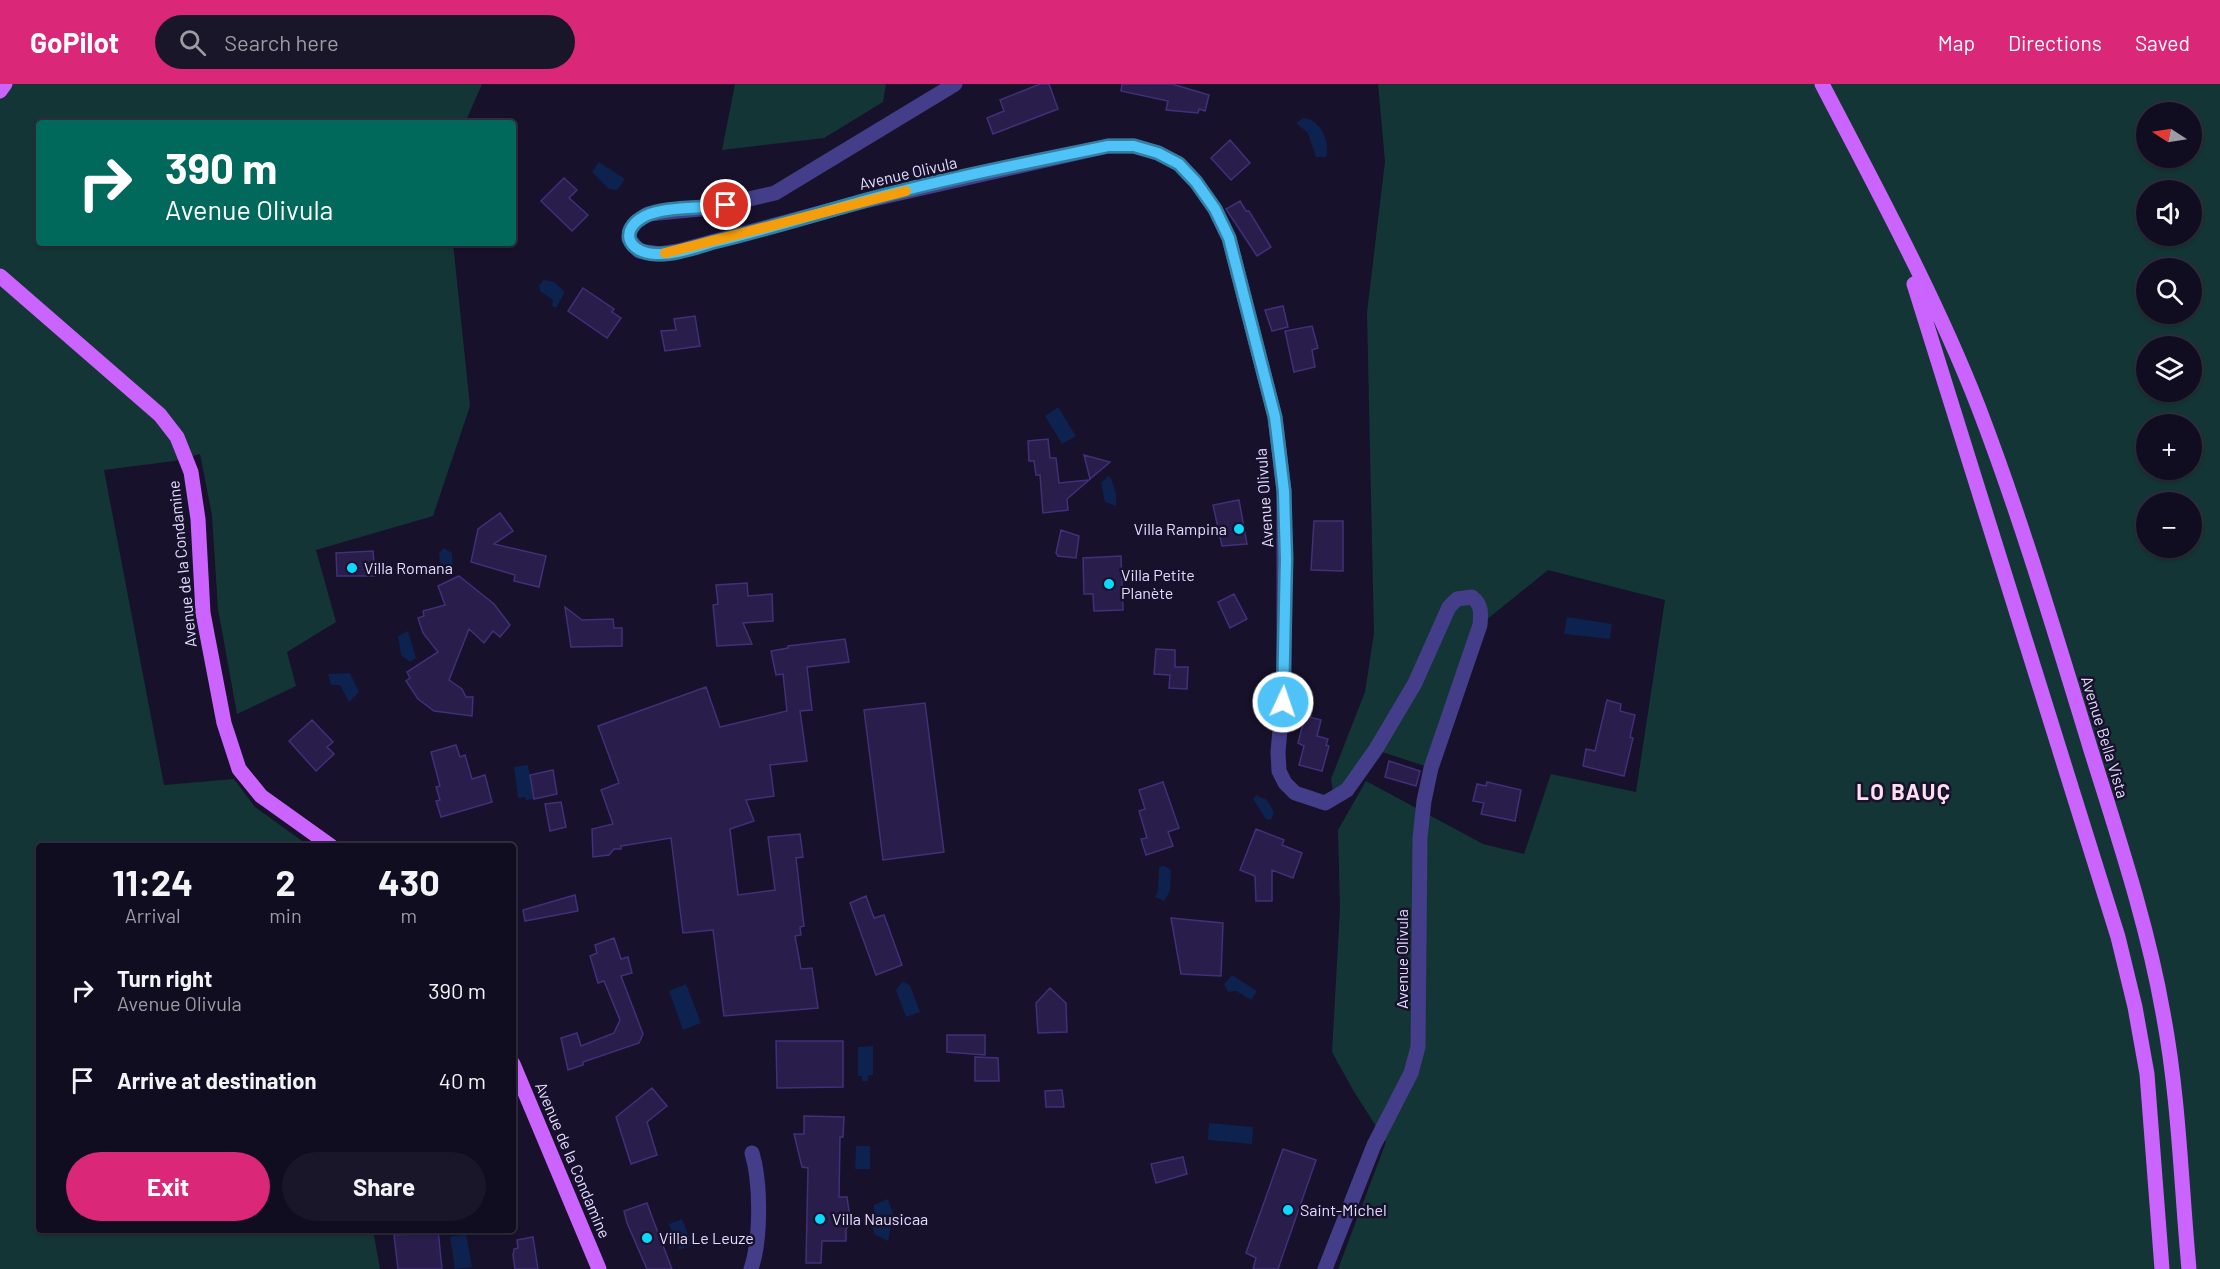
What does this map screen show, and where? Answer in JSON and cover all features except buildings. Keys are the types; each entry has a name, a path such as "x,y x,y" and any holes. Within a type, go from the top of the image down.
{"main road":[{"path":"0,91 5,84"},
{"name":"Avenue Bella Vista","path":"1822,84 1900,238 1977,404 2012,500 2131,881 2150,950 2164,1015 2180,1140 2189,1269"},
{"name":"Avenue Bella Vista","path":"1900,238 2118,937 2135,1007 2146,1074 2162,1269"},
{"name":"Avenue de la Condamine","path":"0,276 160,415 177,437 190,472 196,503 203,613 213,669 224,723 239,769 261,796 327,843"},
{"name":"Avenue de la Condamine","path":"516,1071 600,1269"}],"street":[{"name":"Avenue Olivula","path":"955,84 775,193 711,208 648,214 636,222 630,230 629,239 633,247 647,253 678,251 771,228 865,201 1108,146 1134,146 1158,153 1179,164 1196,182 1215,209 1229,238 1275,417 1284,491 1284,684 1278,752 1279,771 1285,783 1295,793 1316,802 1325,803 1342,795 1376,749 1415,683 1449,607 1457,599 1472,597 1481,611 1480,625 1431,768 1424,801 1420,838 1418,1047 1411,1072 1374,1144 1325,1269"},
{"path":"751,1269 755,1256 758,1172 752,1153"}],"green space":[{"path":"0,84 482,84 466,120 36,120 36,246 453,246 470,406 433,516 316,550 336,622 287,652 296,686 237,714 218,609 212,515 200,454 174,461 104,470 164,785 234,779 255,807 305,843 36,843 36,1233 374,1233 380,1269 0,1269"},
{"path":"735,84 886,84 883,102 824,138 722,150"},
{"path":"1378,84 2220,84 2220,1269 1338,1269 1386,1142 1332,1052 1340,909 1338,830 1366,781 1483,844 1524,854 1551,774 1636,792 1665,600 1548,570 1480,625 1431,768 1376,750 1334,800 1331,779 1365,692 1374,633 1367,313 1385,161"}],"water":[{"path":"1303,118 1314,122 1323,132 1327,145 1326,157 1316,157 1308,133 1296,123"},
{"path":"599,162 625,179 617,190 609,189 592,172"},
{"path":"544,280 554,282 565,292 556,308 552,306 553,300 540,291 539,285"},
{"path":"1058,407 1076,436 1062,444 1045,416"},
{"path":"1108,476 1111,478 1116,493 1116,506 1105,502 1101,483"},
{"path":"444,548 452,553 453,571 449,575 444,571 440,562 439,553"},
{"path":"1567,617 1612,624 1610,639 1564,634"},
{"path":"408,631 416,658 410,662 401,655 398,636"},
{"path":"350,673 359,692 349,702 340,685 331,685 328,674"},
{"path":"528,765 534,799 526,800 525,797 518,798 514,767"},
{"path":"1256,795 1267,800 1274,812 1271,820 1266,819 1253,799"},
{"path":"1164,866 1171,870 1170,891 1164,901 1155,897 1158,891 1159,867"},
{"path":"1232,975 1257,991 1251,1000 1236,991 1228,992 1224,984"},
{"path":"902,982 910,985 920,1012 906,1017 896,990"},
{"path":"686,984 701,1023 683,1030 669,991"},
{"path":"873,1046 873,1075 868,1075 868,1081 862,1081 862,1076 858,1076 858,1047"},
{"path":"1209,1123 1253,1127 1252,1144 1208,1140"},
{"path":"856,1146 870,1146 870,1169 855,1169"},
{"path":"888,1199 893,1214 888,1241 874,1234 870,1215 874,1211 874,1205"},
{"path":"682,1219 692,1245 679,1250 669,1224"},
{"path":"466,1234 472,1267 455,1269 450,1237"}],"slow traffic":[{"path":"665,253 771,228 906,191"}],"place":[{"name":"Villa Rampina","path":"1239,529"},
{"name":"Villa Romana","path":"352,568"},
{"name":"Villa Petite Planète","path":"1109,584"},
{"name":"Saint-Michel","path":"1288,1210"},
{"name":"Villa Nausicaa","path":"820,1219"},
{"name":"Villa Le Leuze","path":"647,1238"}],"district":[{"name":"LO BAUÇ","path":"1904,792"}],"route":[{"path":"726,205 648,214 636,222 630,230 629,239 633,247 647,253 660,254 678,251 771,228 865,201 1108,146 1134,146 1158,153 1179,164 1196,182 1215,209 1229,238 1275,417 1285,514 1283,702"}]}
